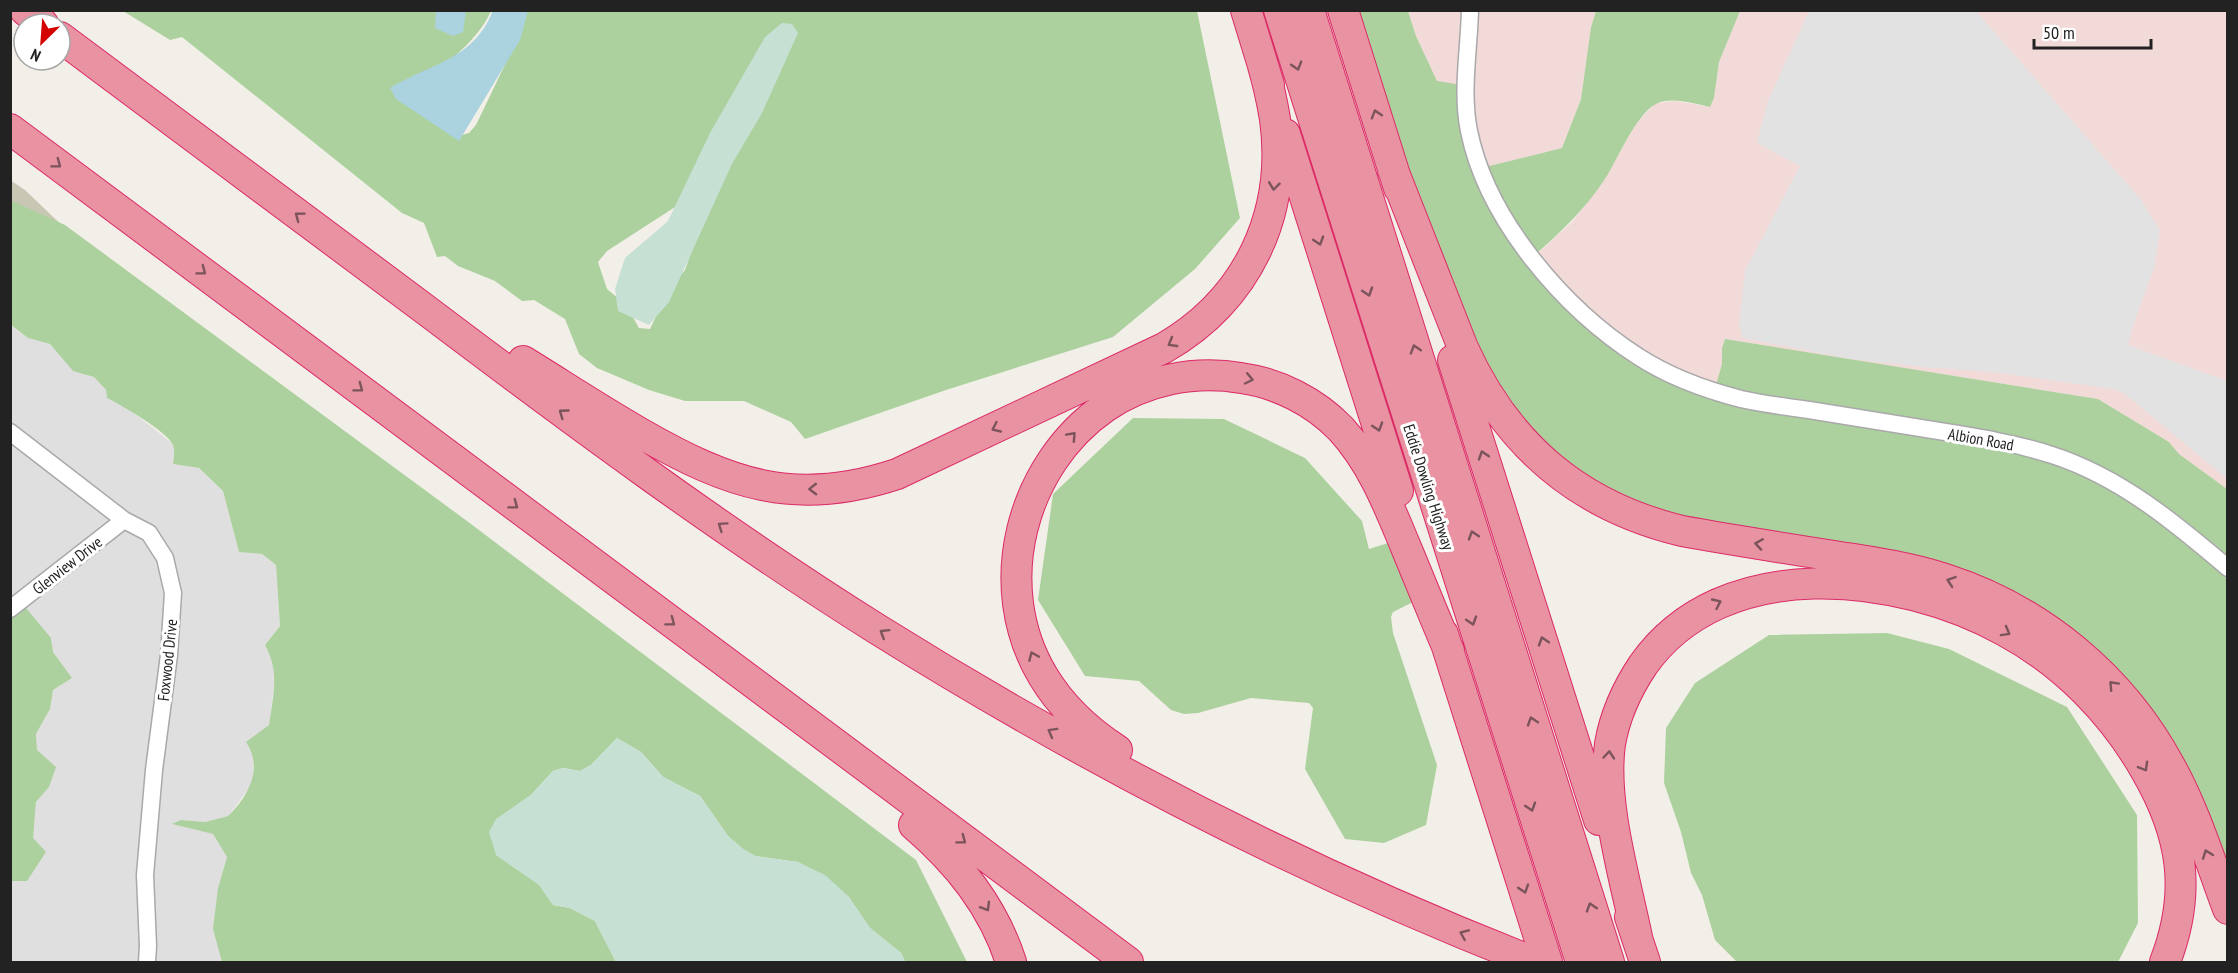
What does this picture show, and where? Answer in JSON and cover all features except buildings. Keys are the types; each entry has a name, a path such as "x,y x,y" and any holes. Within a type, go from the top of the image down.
{"highway":[{"path":"1246,10 1547,963"},
{"name":"Eddie Dowling Highway","path":"1279,10 1581,963"},
{"name":"Eddie Dowling Highway","path":"1309,10 1609,963"},
{"path":"1343,10 1641,950"},
{"path":"72,35 142,98"},
{"path":"72,46 641,470 828,598 1020,714 1169,796 1379,898 1530,960"},
{"path":"346,250 620,421 712,471 753,484 795,490 859,485 914,466 1145,357 1181,338 1219,305 1249,264 1258,247 1270,211 1276,175 1277,140 1272,100 1263,66"},
{"path":"10,129 1128,963"},
{"path":"1393,170 1473,368 1503,417 1543,461 1589,496 1620,512 1650,523 1682,531 1885,564 1924,573 1982,593 2036,621 2073,648 2100,673 2123,696 2150,731 2189,805 2228,909"},
{"path":"1272,847 1090,731 1063,705 1034,658 1021,621 1017,601 1016,562 1019,542 1026,513 1037,486 1052,460 1070,437 1098,412 1121,398 1145,386 1180,377 1215,375 1249,379 1298,396 1328,416 1340,428 1372,470 1449,651"},
{"path":"1641,950 1612,818 1608,781 1615,723 1632,682 1647,660 1670,635 1696,615 1722,601 1775,587 1839,584 1880,588 1918,596 1989,622 2024,642 2059,668 2105,712 2129,744 2150,779 2167,814 2178,850 2182,887 2181,909 2165,963"},
{"path":"730,666 945,853 987,907 1011,963"}],"street":[{"name":"Albion Road","path":"1470,10 1466,91 1468,128 1485,182 1523,246 1558,288 1600,328 1641,358 1662,370 1704,387 1760,403 1981,438 2052,454 2099,474 2126,489 2172,521 2228,568"},
{"name":"Foxwood Drive","path":"10,432 124,520 149,533 165,558 173,593 169,655 154,770 145,875 147,963"},
{"name":"Glenview Drive","path":"10,609 124,520"}],"shaded area":[{"path":"1408,11 1596,11 1591,27 1581,99 1562,148 1485,167 1437,81 1416,36"},
{"path":"1740,11 2227,11 2227,489 2179,454 2169,442 2098,399 1725,339 1716,386 1659,361 1576,300 1537,254 1573,221 1605,179 1637,122 1656,103 1676,101 1710,107 1714,98 1719,62"},
{"path":"1809,11 1976,11 2141,200 2160,230 2154,268 2128,345 2227,381 2227,479 2125,394 2113,389 1993,372 1851,359 1743,338 1739,323 1745,271 1800,166 1757,143 1768,101"},
{"path":"782,23 792,24 798,33 762,113 732,164 669,302 649,325 618,311 615,289 625,258 668,221 710,133 765,37"},
{"path":"10,180 25,190 72,235 11,208"},
{"path":"10,325 28,338 50,344 73,370 94,377 106,390 107,398 130,410 172,443 175,453 173,464 199,468 223,491 239,552 262,554 276,565 280,626 265,645 273,660 274,685 269,725 254,753 253,783 228,816 205,822 181,820 173,824 213,834 227,857 218,888 222,962 11,962 11,881 27,881 36,802 49,787 37,750 36,734 50,709 53,690 72,678 53,652 51,638 11,609"},
{"path":"617,738 641,752 663,777 700,796 728,836 743,849 755,856 798,862 825,875 848,896 870,928 901,953 905,962 616,962 595,921 570,908 553,905 539,885 496,855 489,832 496,819 531,795 553,771 563,768 580,771 591,765"}],"green space":[{"path":"123,11 491,11 465,46 407,95 455,137 469,133 476,125 520,33 526,11 1197,11 1240,218 1195,269 1113,337 946,390 805,439 791,422 744,401 685,401 649,390 597,368 579,354 565,319 534,300 522,301 495,281 458,266 445,256 437,257 424,223 402,213 182,37 170,40","holes":["689,198 700,227 685,270 669,289 650,329 639,328 626,305 607,289 598,262 607,251"]},
{"path":"1346,11 1408,11 1416,36 1437,81 1468,86 1468,107 1485,167 1562,148 1581,99 1591,27 1596,11 1740,11 1719,62 1714,98 1710,107 1683,101 1669,101 1656,104 1649,109 1641,117 1590,200 1537,253 1576,300 1659,361 1716,385 1722,364 1722,348 1725,339 2098,399 2169,442 2179,454 2227,489 2227,891 2085,651 1628,509 1501,409"},
{"path":"10,200 65,225 467,521 916,860 967,962 905,962 901,953 870,928 848,896 798,862 755,856 743,849 728,836 700,796 663,777 641,752 617,738 591,765 580,771 563,768 553,771 531,795 497,819 496,855 540,885 553,905 570,908 595,921 616,962 222,962 213,929 218,888 227,857 213,834 172,824 181,820 205,822 228,816 242,800 251,782 254,762 246,742 269,725 273,694 273,665 265,645 280,626 276,565 262,554 239,552 223,491 199,468 173,464 173,445 163,433 107,398 106,390 94,377 73,371 50,344 28,338 11,325"},
{"path":"1133,418 1224,419 1305,458 1362,521 1369,549 1404,538 1427,595 1393,612 1391,617 1393,633 1437,765 1426,825 1384,843 1345,839 1305,769 1313,708 1309,703 1251,698 1198,713 1184,714 1171,710 1139,681 1085,676 1038,600 1053,494"},
{"path":"21,602 51,638 53,652 72,678 53,690 50,709 36,734 37,750 56,767 49,787 36,802 33,838 46,852 27,881 11,881 10,609"},
{"path":"1887,633 1949,649 2067,707 2137,815 2138,923 2118,962 1737,962 1715,940 1702,895 1691,873 1681,832 1664,783 1666,728 1695,683 1769,635"}],"water":[{"path":"493,10 528,11 520,40 459,141 396,99 390,88 463,50 485,26"},
{"path":"436,11 466,11 463,32 453,36 435,28"}]}
